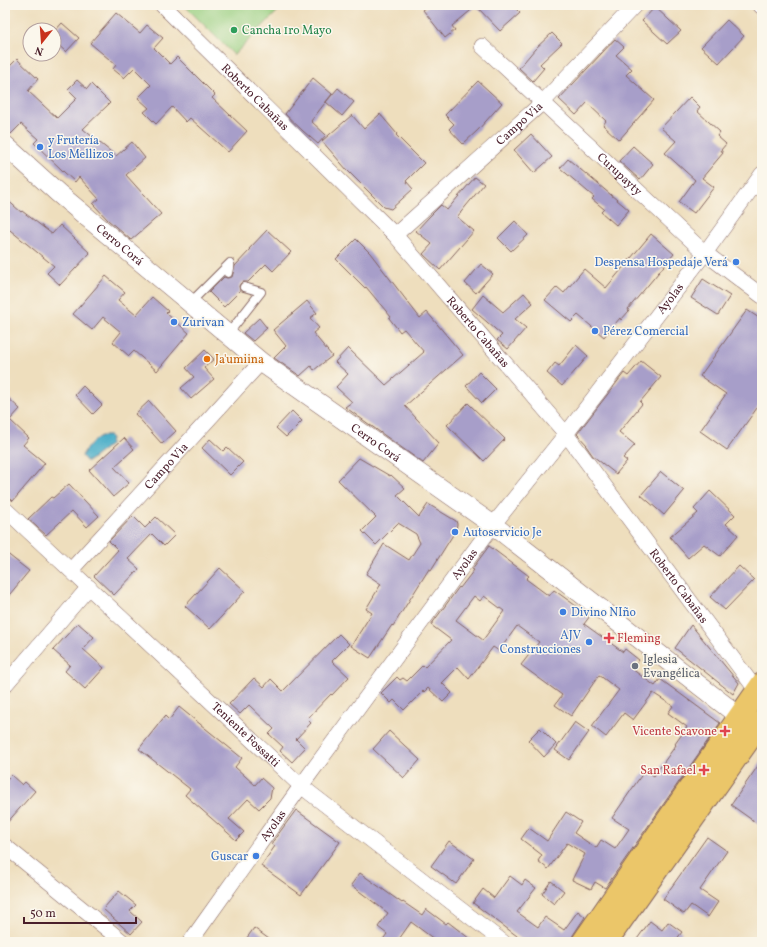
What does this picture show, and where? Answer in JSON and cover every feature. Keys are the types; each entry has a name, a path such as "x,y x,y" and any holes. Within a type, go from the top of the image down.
{"main road":[{"path":"606,942 753,721 760,687"},
{"path":"583,942 753,721"}],"street":[{"name":"Roberto Cabañas","path":"162,5 395,235 566,434 760,687"},
{"name":"Campo Vìa","path":"395,235 543,102 635,5"},
{"name":"Curupayty","path":"482,46 705,253 762,296"},
{"name":"Cerro Corá","path":"5,145 58,193 261,362 493,525 753,721"},
{"name":"Ayolas","path":"190,942 301,786 493,525 566,434 705,253 762,174"},
{"name":"Campo Vìa","path":"71,570 261,362"},
{"name":"Teniente Fossatti","path":"5,509 301,786 503,942"},
{"path":"5,685 89,587"},
{"path":"5,846 124,942"}],"lane":[{"path":"190,303 230,263 228,273"},
{"path":"228,334 261,292 244,287"}],"green space":[{"name":"Cancha 1ro Mayo","path":"184,5 284,5 234,55"}],"water":[{"path":"101,436 110,436 111,444 89,461 86,461 82,456 83,453 87,447"}],"building":[{"path":"429,5 512,5 520,13 500,31 476,6 452,26 455,30 445,38 423,10"},
{"path":"655,7 681,31 667,44 642,21"},
{"path":"116,13 140,33 147,25 163,38 154,48 170,64 177,57 215,95 212,98 247,131 228,152 190,118 186,122 172,107 156,124 144,112 149,108 138,98 151,85 134,68 124,78 113,69 116,65 90,43"},
{"path":"727,20 744,36 719,63 701,47"},
{"path":"62,23 79,38 66,52 62,48"},
{"path":"552,33 562,43 540,64 544,68 533,81 519,68 535,49"},
{"path":"615,39 624,47 616,55 632,69 626,75 654,100 619,140 603,125 606,121 587,103 576,115 559,99"},
{"path":"17,59 38,79 28,91 57,118 77,98 68,89 77,80 87,89 91,84 110,103 83,129 116,156 132,142 145,158 126,175 161,214 131,240 108,220 93,204 99,199 79,177 75,182 34,143 38,139 21,124 11,134 5,128 5,71"},
{"path":"313,78 332,94 311,121 326,135 318,144 285,114"},
{"path":"478,81 502,103 478,130 463,144 449,129 454,124 445,115"},
{"path":"338,88 354,102 342,116 326,102"},
{"path":"690,97 700,107 697,111 720,132 717,136 726,144 721,150 723,153 702,178 714,187 694,213 679,202 695,180 665,153 676,141 661,128"},
{"path":"380,114 397,134 396,135 424,163 406,181 413,189 391,209 384,207 347,170 322,141 352,115 364,129"},
{"path":"531,134 552,157 534,173 514,150"},
{"path":"633,146 653,164 640,180 619,161"},
{"path":"568,159 629,210 616,225 601,212 604,209 592,199 594,197 560,168"},
{"path":"475,177 484,184 457,217 474,231 440,270 423,254 432,244 416,231 441,205 447,210"},
{"path":"5,198 21,212 22,211 52,234 60,225 90,253 60,285 47,273 54,266 5,226"},
{"path":"515,221 528,235 511,251 498,238"},
{"path":"267,230 291,252 273,271 266,264 248,282 241,283 239,286 240,291 224,307 209,292 224,277 232,277 235,266"},
{"path":"651,234 674,254 628,309 629,311 621,320 620,318 604,337 578,315 571,322 545,300 557,287 564,293 584,269 606,288"},
{"path":"356,239 370,253 420,318 427,312 463,355 405,406 439,443 423,463 345,407 352,402 336,387 348,374 335,362 348,348 386,385 424,352 404,329 400,332 389,318 391,317 366,287 365,288 336,259"},
{"path":"481,264 493,274 476,293 465,283"},
{"path":"106,276 125,292 118,300 136,315 152,297 168,311 166,313 189,333 157,371 134,351 129,356 113,342 121,332 103,317 92,330 73,314"},
{"path":"703,279 730,296 718,315 691,298"},
{"path":"524,293 533,303 515,319 526,328 508,349 497,340 502,335 472,309 483,295 503,312"},
{"path":"307,301 317,313 310,318 319,328 313,333 332,356 314,370 311,366 300,376 274,358 286,346 273,330"},
{"path":"747,310 762,320 762,401 727,450 700,431 726,394 700,376"},
{"path":"259,318 267,328 253,341 243,333"},
{"path":"576,345 588,356 562,386 547,373 555,363 559,366"},
{"path":"205,350 214,359 204,368 214,379 191,399 181,388 194,377 186,368"},
{"path":"641,361 661,377 640,402 642,404 619,432 635,445 623,458 627,461 616,474 593,456 586,446 587,445 577,434 624,373 628,376"},
{"path":"479,372 496,389 482,403 466,386"},
{"path":"83,386 102,405 93,414 75,395"},
{"path":"5,395 20,409 10,420 29,438 23,445 45,463 13,501 5,494"},
{"path":"149,401 176,431 162,444 135,414"},
{"path":"468,403 505,439 484,461 447,425"},
{"path":"292,411 302,421 286,437 276,428"},
{"path":"124,438 134,449 114,467 129,483 113,497 89,470"},
{"path":"210,439 223,451 227,447 243,462 230,475 202,448"},
{"path":"359,458 390,476 391,475 405,488 397,495 419,517 428,504 456,521 457,524 456,530 431,570 429,569 393,626 392,625 370,658 351,646 372,613 366,609 381,584 366,574 384,544 409,560 420,543 416,534 398,523 376,545 362,531 376,517 338,480"},
{"path":"661,472 684,491 664,515 641,495"},
{"path":"69,484 99,516 87,527 72,511 46,535 28,519 51,497 53,498"},
{"path":"710,491 735,515 726,524 738,535 720,556 704,544 688,558 670,537 698,513 694,509"},
{"path":"133,516 145,528 156,517 175,535 164,546 152,534 128,559 139,569 114,595 94,576 118,550 109,541"},
{"path":"489,546 529,576 526,579 549,596 554,590 590,616 584,624 623,652 625,649 639,660 632,669 655,686 660,679 720,723 605,888 595,882 591,889 572,880 585,854 567,843 548,869 538,861 542,855 521,839 529,828 547,841 566,812 581,822 574,833 596,848 601,840 615,849 629,829 612,818 645,770 654,776 687,727 668,713 673,706 653,693 633,720 624,713 606,737 592,726 619,690 599,675 571,716 555,705 562,695 521,665 539,642 517,626 499,651 493,647 469,679 458,667 442,683 452,693 443,702 428,688 404,710 394,700 391,703 381,693 397,677 400,680 403,678 407,681 423,665 425,667 451,640 431,625 459,587 460,588 474,570 472,569","holes":["474,596 480,601 484,596 504,611 483,640 456,620"]},
{"path":"5,552 29,571 5,600"},
{"path":"739,566 754,580 725,610 710,597"},
{"path":"220,568 245,591 210,629 185,606"},
{"path":"78,623 94,637 83,649 104,668 85,689 65,671 70,665 53,650"},
{"path":"691,625 739,683 733,694 675,648"},
{"path":"339,634 349,644 332,661 349,677 307,719 311,723 296,739 305,748 292,762 280,751 283,747 269,734 274,729 249,705 240,714 229,704 254,678 264,687 271,679 283,691"},
{"path":"179,707 242,758 235,767 255,785 261,778 272,788 270,798 259,809 248,799 229,819 244,832 236,840 185,795 190,789 139,749 165,716 169,720"},
{"path":"575,722 589,732 569,760 555,750"},
{"path":"540,728 556,744 544,757 528,740"},
{"path":"389,731 420,760 404,778 373,749"},
{"path":"762,760 762,827 731,805"},
{"path":"11,775 22,785 25,782 35,791 5,825 5,781"},
{"path":"296,810 340,842 301,895 261,866 275,846 271,844"},
{"path":"707,837 727,851 700,890 718,902 708,917 691,905 684,914 663,899"},
{"path":"449,841 474,859 456,884 431,866"},
{"path":"360,873 402,903 403,902 422,915 426,909 446,924 448,922 474,942 438,942 411,922 397,942 381,942 387,934 378,927 388,913 351,885"},
{"path":"510,876 522,885 525,880 536,888 517,912 538,927 545,917 564,930 578,911 585,917 573,935 571,942 525,942 473,903 483,889 494,898"},
{"path":"551,881 564,891 554,904 542,894"},
{"path":"119,891 136,905 130,911 142,922 131,934 103,909"},
{"path":"650,921 662,930 668,922 682,932 676,940 680,942 635,942"},
{"path":"254,928 273,942 244,942"}],"place":[{"name":"Cancha 1ro Mayo","path":"234,30"},
{"name":"y Frutería Los Mellizos","path":"40,147"},
{"name":"Despensa Hospedaje Verá","path":"736,262"},
{"name":"Zurivan","path":"174,322"},
{"name":"Pérez Comercial","path":"595,331"},
{"name":"Ja'umiina","path":"207,359"},
{"name":"Autoservicio Je","path":"455,532"},
{"name":"Divino NIño","path":"563,612"},
{"name":"Fleming","path":"609,638"},
{"name":"AJV Construcciones","path":"589,642"},
{"name":"Iglesia Evangélica","path":"635,666"},
{"name":"Vicente Scavone","path":"725,731"},
{"name":"San Rafael","path":"704,770"},
{"name":"Guscar","path":"256,856"}]}
